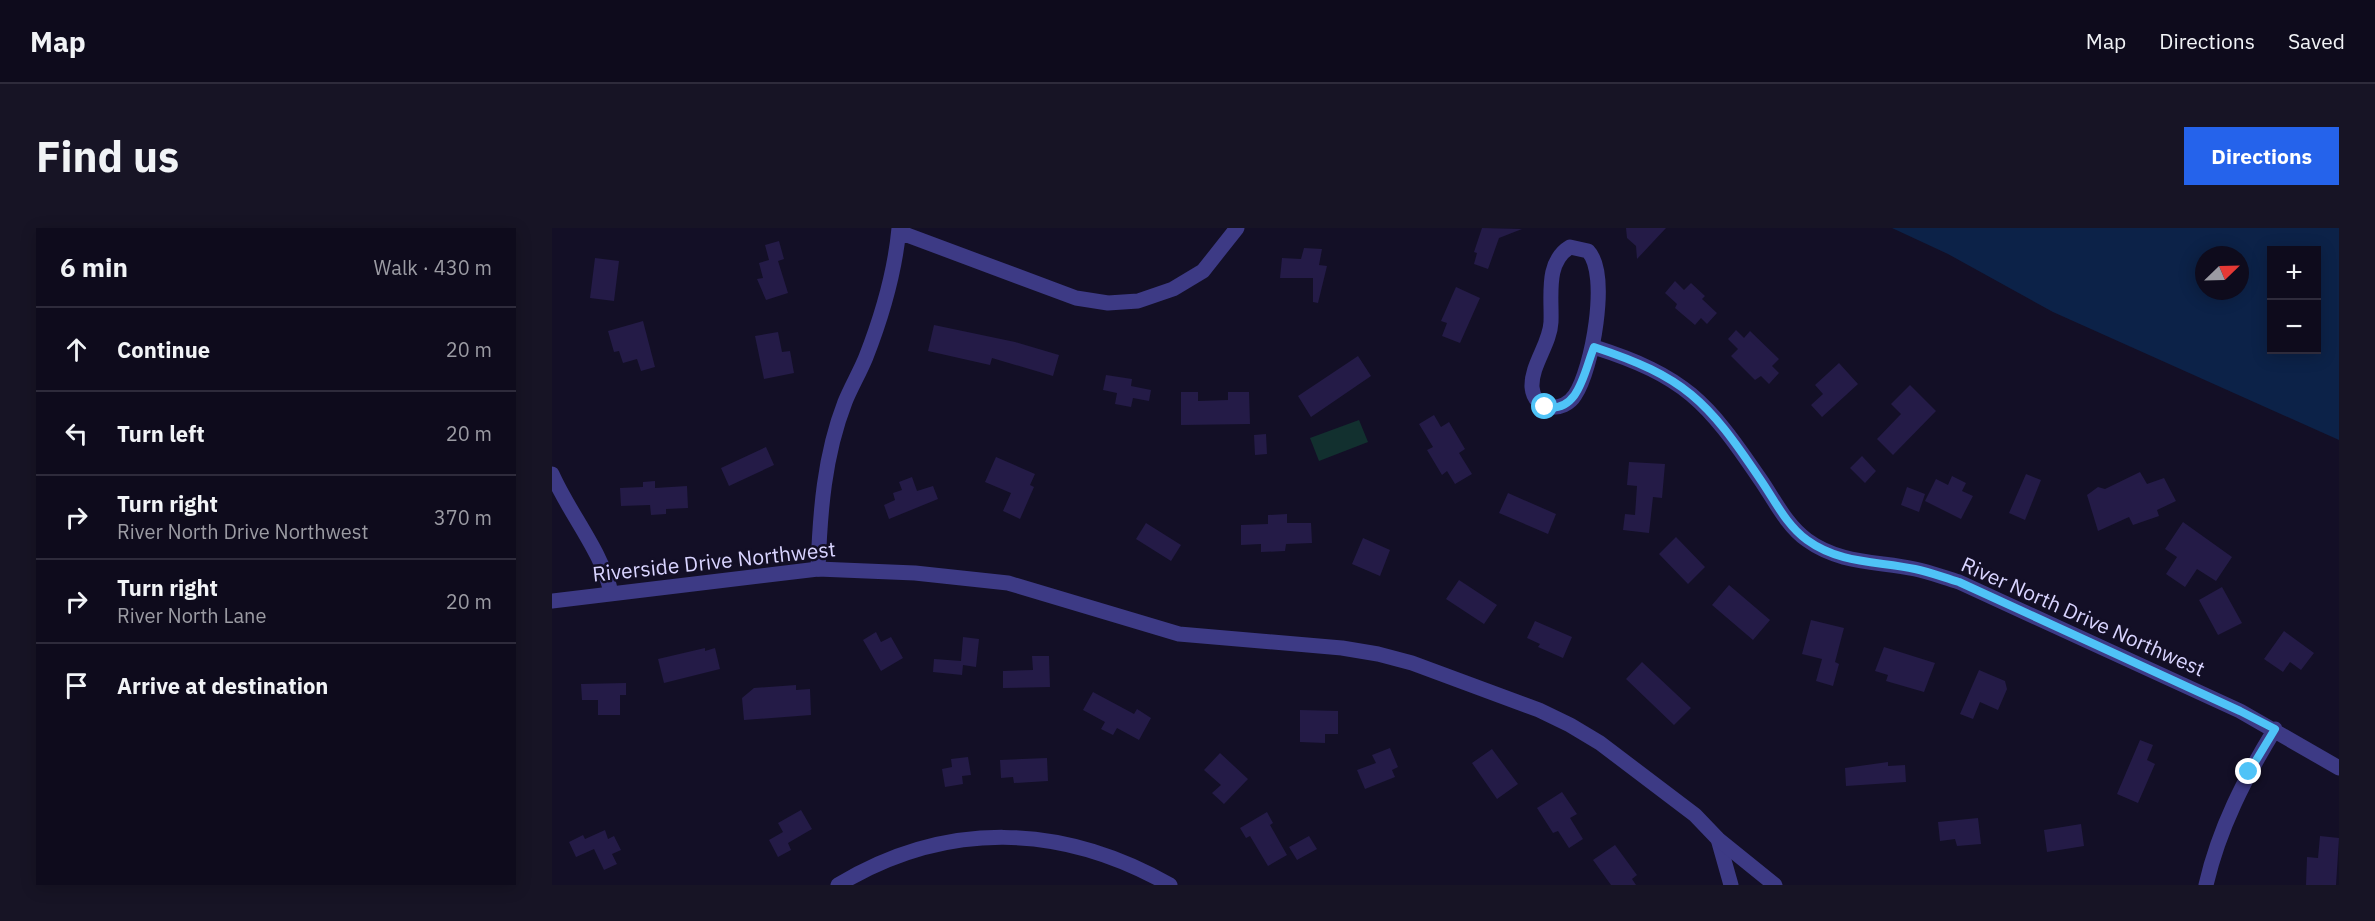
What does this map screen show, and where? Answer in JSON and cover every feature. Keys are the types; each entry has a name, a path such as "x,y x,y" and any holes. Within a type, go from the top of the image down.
{"street":[{"path":"818,569 820,513 830,453 845,403 866,359 879,320 899,230 1076,298 1108,303 1138,301 1173,289 1203,270 1237,228"},
{"path":"1570,248 1588,251 1598,264 1594,347 1576,394 1568,405 1557,409 1545,407 1537,400 1532,390 1533,380 1551,330 1553,264 1559,254 1570,248"},
{"name":"River North Drive Northwest","path":"1594,347 1654,369 1698,398 1727,430 1790,524 1820,549 1847,560 1916,569 1959,582 2240,711 2275,729 2339,768"},
{"path":"552,474 563,499 605,572 611,593"},
{"name":"Riverside Drive Northwest","path":"552,600 818,569 925,573 1008,583 1179,634 1342,648 1412,663 1539,710 1600,743 1695,815 1718,839 1775,885"},
{"path":"2206,885 2227,819 2249,772 2275,729"},
{"path":"838,885 894,856 934,844 977,837 1015,836 1058,841 1095,850 1141,868 1170,885"},
{"path":"1718,839 1731,885"}],"green space":[{"path":"1359,420 1368,442 1319,461 1310,438"}],"water":[{"path":"1892,228 2339,228 2339,440 2053,312 1948,254"}],"building":[{"path":"1482,228 1522,229 1499,238 1488,269 1474,264 1477,253 1474,252"},
{"path":"1626,228 1666,228 1637,259 1636,246 1627,238"},
{"path":"779,241 784,259 778,261 788,293 766,300 757,279 763,278 759,263 769,260 765,245"},
{"path":"1304,248 1322,249 1319,265 1327,266 1318,303 1313,302 1313,278 1280,278 1282,258 1301,259"},
{"path":"595,258 619,261 614,301 590,298"},
{"path":"1675,281 1684,290 1691,283 1705,296 1702,299 1717,313 1707,324 1701,318 1695,325 1675,308 1677,304 1665,293"},
{"path":"1456,287 1480,298 1460,343 1442,336 1447,323 1441,321"},
{"path":"643,321 655,367 641,371 637,359 623,363 619,351 614,352 608,331"},
{"path":"934,325 1015,342 1059,355 1053,376 992,358 990,365 928,351"},
{"path":"1736,330 1744,338 1750,331 1779,359 1772,366 1779,373 1769,384 1761,376 1755,380 1731,356 1738,349 1728,339"},
{"path":"778,332 782,352 790,351 794,373 764,379 755,336"},
{"path":"1358,356 1371,376 1311,417 1298,396"},
{"path":"1839,363 1858,384 1822,417 1811,405 1823,394 1815,385"},
{"path":"1106,375 1132,379 1131,386 1151,390 1149,401 1133,398 1131,407 1115,404 1117,393 1103,390"},
{"path":"1910,385 1936,411 1893,455 1877,439 1901,414 1891,404"},
{"path":"1181,392 1198,392 1198,401 1228,400 1228,392 1249,392 1250,424 1181,425"},
{"path":"1434,415 1441,427 1449,422 1465,449 1459,453 1472,474 1455,484 1447,471 1442,475 1427,450 1433,447 1419,424"},
{"path":"1266,434 1267,454 1255,455 1254,435"},
{"path":"766,447 774,465 729,486 721,468"},
{"path":"1862,456 1876,471 1865,483 1850,468"},
{"path":"996,457 1035,474 1030,485 1034,487 1020,519 1003,511 1011,493 985,482"},
{"path":"1629,462 1665,464 1662,498 1653,497 1649,533 1623,530 1625,514 1635,515 1637,486 1627,485"},
{"path":"2140,472 2147,484 2164,478 2176,501 2157,510 2159,516 2133,525 2129,517 2098,531 2087,495 2098,487 2105,489"},
{"path":"2026,474 2041,480 2025,520 2009,513"},
{"path":"1952,476 1966,483 1962,491 1973,496 1961,519 1925,501 1936,479 1948,485"},
{"path":"912,477 917,491 933,486 938,499 889,519 884,505 895,500 893,493 902,490 899,482"},
{"path":"655,481 655,488 687,486 688,508 666,509 666,514 651,515 650,505 621,506 620,488 643,487 643,482"},
{"path":"1907,487 1925,494 1919,512 1901,505"},
{"path":"1508,493 1556,514 1548,534 1499,513"},
{"path":"1287,514 1287,523 1311,523 1312,543 1286,544 1285,551 1261,552 1261,544 1241,545 1241,525 1268,524 1268,515"},
{"path":"2183,522 2232,557 2216,581 2197,569 2185,587 2166,574 2177,557 2165,549"},
{"path":"1146,523 1181,545 1171,561 1136,539"},
{"path":"1676,537 1705,567 1688,584 1659,554"},
{"path":"1363,538 1390,550 1380,576 1352,564"},
{"path":"1459,580 1497,605 1484,624 1446,599"},
{"path":"1729,585 1770,620 1753,640 1712,605"},
{"path":"2222,587 2242,623 2218,635 2199,600"},
{"path":"1811,620 1844,628 1835,662 1839,664 1833,686 1816,681 1822,659 1802,654"},
{"path":"1535,621 1572,637 1563,658 1538,647 1540,644 1527,638"},
{"path":"2284,631 2314,653 2301,670 2290,662 2283,672 2264,659"},
{"path":"876,632 881,642 891,637 903,658 881,671 863,640"},
{"path":"963,637 979,639 976,667 963,665 962,675 933,672 934,659 961,661"},
{"path":"1884,647 1935,663 1924,692 1886,681 1888,675 1875,671"},
{"path":"705,648 705,651 715,648 720,669 664,683 658,659"},
{"path":"1032,656 1049,656 1050,687 1003,688 1003,671 1033,670"},
{"path":"1642,662 1691,708 1674,725 1626,679"},
{"path":"1979,670 2005,681 2007,689 1998,710 1980,702 1973,719 1960,714"},
{"path":"626,683 626,695 620,695 620,715 598,715 598,700 582,700 581,684"},
{"path":"796,685 796,690 810,689 811,715 744,720 742,698 754,688"},
{"path":"1093,692 1134,714 1137,709 1151,718 1139,740 1117,728 1113,735 1101,729 1105,722 1083,710"},
{"path":"1300,710 1338,711 1338,734 1325,734 1325,743 1300,742"},
{"path":"2140,740 2153,745 2147,760 2155,764 2138,803 2117,794"},
{"path":"1390,748 1398,767 1392,770 1395,777 1365,789 1357,770 1376,763 1372,755"},
{"path":"1492,749 1518,784 1497,799 1472,763"},
{"path":"1220,753 1248,779 1224,804 1212,793 1221,785 1204,770"},
{"path":"968,757 971,775 962,776 963,784 945,787 942,769 952,767 951,759"},
{"path":"1047,758 1048,781 1014,783 1013,777 1001,778 1000,760"},
{"path":"1888,762 1888,766 1905,765 1906,782 1846,786 1845,768"},
{"path":"1562,792 1577,814 1570,818 1583,839 1569,848 1558,831 1553,833 1537,808"},
{"path":"801,810 812,829 788,843 791,850 778,857 769,840 783,832 778,823"},
{"path":"1267,812 1273,823 1270,825 1287,855 1268,866 1250,836 1246,838 1240,828"},
{"path":"1978,818 1981,844 1957,846 1955,839 1940,841 1938,822"},
{"path":"2081,824 2084,846 2047,852 2044,830"},
{"path":"605,830 608,839 614,836 621,850 612,854 617,864 604,870 594,849 576,857 569,842 583,835 585,839"},
{"path":"1309,836 1317,849 1297,860 1289,847"},
{"path":"2320,836 2339,838 2336,885 2306,885 2307,857 2318,858"},
{"path":"1615,845 1637,875 1632,879 1636,885 1611,885 1593,860"}],"route":[{"path":"1545,407 1557,409 1568,405 1576,394 1594,347 1654,369 1698,398 1714,415 1727,430 1790,524 1820,549 1847,560 1916,569 1959,582 2275,729 2249,772"}]}
